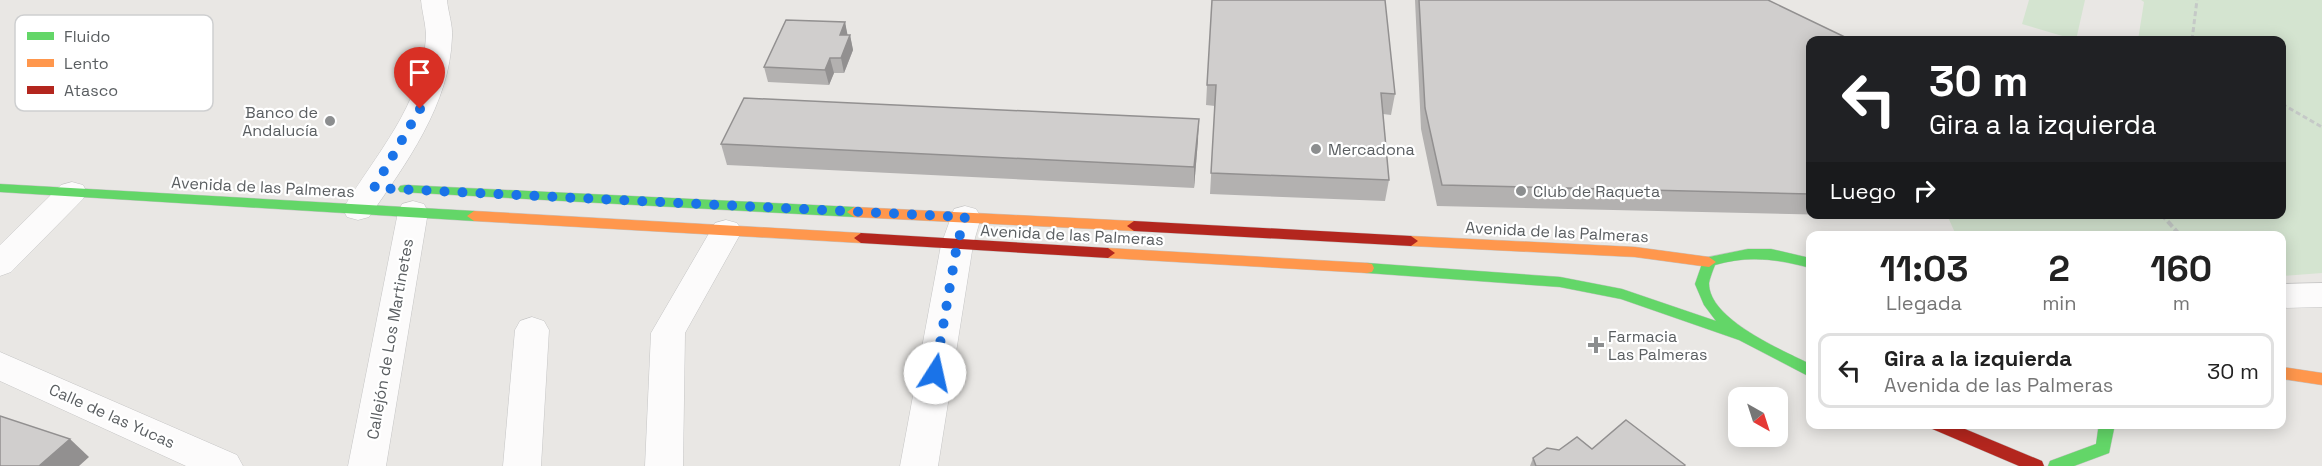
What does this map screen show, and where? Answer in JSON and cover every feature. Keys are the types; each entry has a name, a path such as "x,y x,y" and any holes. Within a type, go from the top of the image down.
{"street":[{"path":"364,195 420,109 430,81 439,36 434,0"},
{"name":"Avenida de las Palmeras","path":"0,188 72,192 364,195 961,231 1560,282 1622,294 1739,335 1806,369"},
{"path":"0,264 72,192"},
{"name":"Avenida de las Palmeras","path":"364,195 412,213 726,231 961,231 1635,252 1709,262"},
{"name":"Callejón de Los Martinetes","path":"367,466 412,213"},
{"path":"664,466 668,333 726,231"},
{"path":"919,466 961,231"},
{"path":"1739,335 1704,293 1703,275 1709,262 1749,251 1767,251 1806,262"},
{"path":"2286,296 2322,295"},
{"path":"522,466 532,330"},
{"name":"Calle de las Yucas","path":"0,366 224,466"},
{"path":"2286,374 2322,379"},
{"path":"1947,429 2036,466"},
{"path":"2103,448 2106,429"},
{"path":"2103,448 2114,460"},
{"path":"2056,466 2103,448"}],"path":[{"path":"2192,36 2197,0"},
{"path":"2286,106 2322,127"},
{"path":"2166,219 2176,231"}],"green space":[{"path":"2029,0 2085,0 2077,36 2062,36 2022,24"},
{"path":"2141,0 2322,0 2322,273 2286,276 2286,231 1954,231 1949,219 2286,219 2286,36 2139,36 2144,2"}],"building":[{"path":"1212,0 1385,0 1395,94 1381,93 1389,180 1211,173 1216,85 1207,85"},
{"path":"1419,0 1768,0 1843,36 1806,36 1806,194 1442,185 1425,108"},
{"path":"786,20 845,22 840,35 850,35 841,58 830,58 825,70 764,67"},
{"path":"744,98 1199,119 1194,167 721,144"},
{"path":"0,416 70,439 39,466 0,466"},
{"path":"1626,420 1685,465 1536,466 1533,458 1547,448 1559,450 1577,437 1592,449"}],"traffic: fast":[{"path":"0,188 474,216"},
{"path":"405,189 854,212"},
{"path":"1806,262 1771,254 1736,255 1709,262 1702,284 1709,301 1731,328 1762,347 1806,369"},
{"path":"1367,268 1560,282 1622,294 1739,335"},
{"path":"2056,466 2103,448 2106,429"}],"traffic: slow":[{"path":"854,212 1134,226"},
{"path":"474,216 861,238"},
{"path":"1411,241 1635,252 1709,262"},
{"path":"1108,253 1367,268"},
{"path":"2286,374 2322,379"}],"traffic: jam":[{"path":"1134,226 1411,241"},
{"path":"861,238 1108,253"},
{"path":"1947,429 2036,466"}],"place":[{"name":"Banco de Andalucía","path":"330,121"},
{"name":"Mercadona","path":"1316,149"},
{"name":"Club de Raqueta","path":"1521,191"},
{"name":"Farmacia Las Palmeras","path":"1596,345"}],"route":[{"path":"420,109 374,188 965,217 957,245 935,373"}]}
